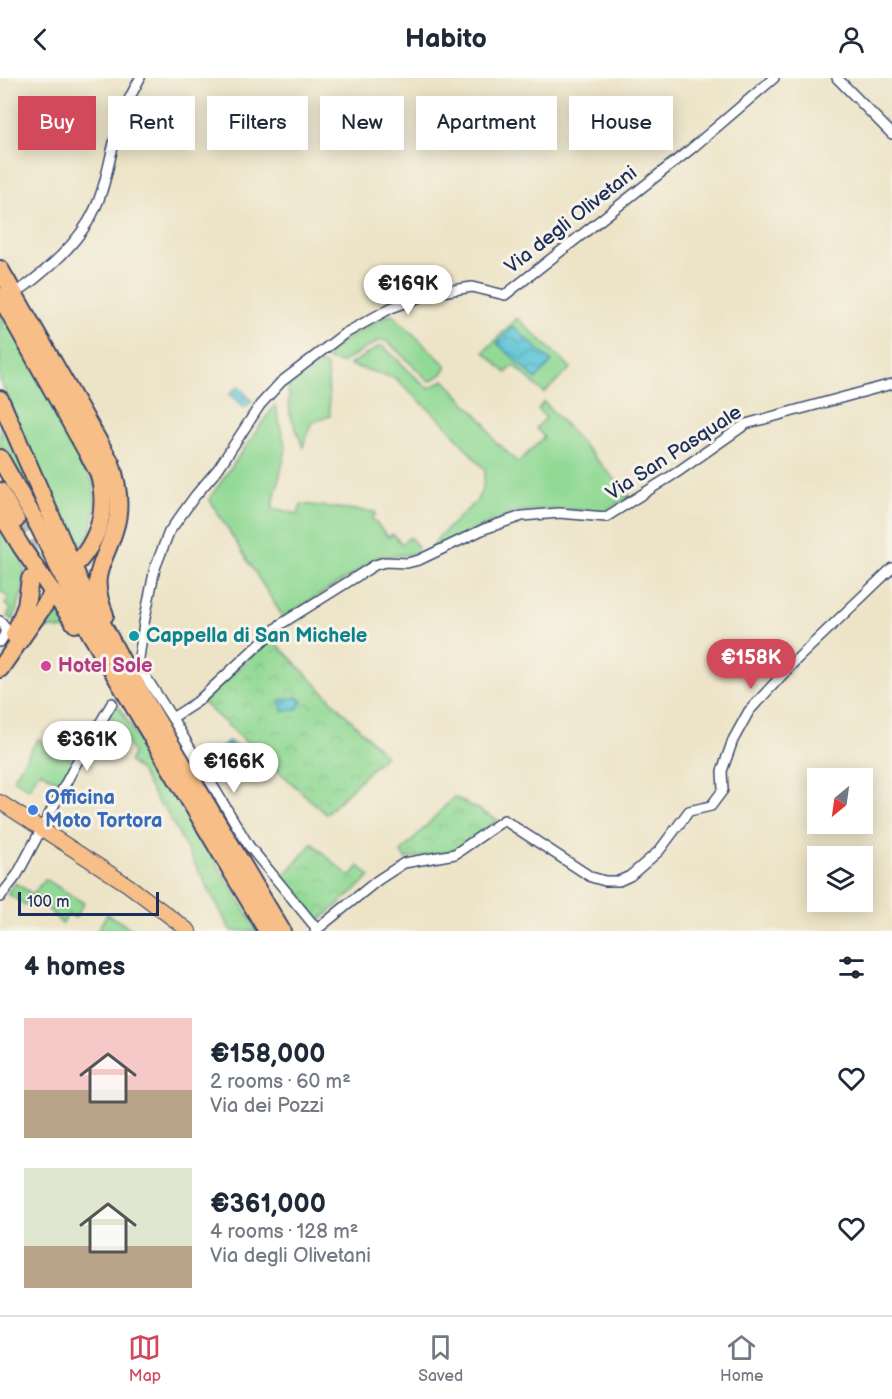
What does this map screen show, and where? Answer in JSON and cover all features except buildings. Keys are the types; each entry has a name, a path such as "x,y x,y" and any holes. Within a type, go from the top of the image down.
{"highway":[{"path":"0,269 111,463 116,479 119,505 115,528 102,559 97,581 101,603 132,666"},
{"path":"0,296 98,472 104,500 100,526 96,537 79,561"},
{"path":"0,399 80,582 132,666 282,931"},
{"path":"0,458 33,514 90,633 267,931"},
{"path":"0,491 16,520"},
{"path":"0,512 73,621 126,709 182,788"},
{"path":"0,655 24,615 30,579"},
{"path":"0,669 50,597"}],"main road":[{"path":"0,802 128,885 189,931"}],"street":[{"path":"19,291 49,267 71,245 89,221 101,193 122,115 140,78"},
{"name":"Via degli Olivetani","path":"132,666 144,623 155,568 169,532 218,469 260,405 281,382 344,334 391,308 429,294 472,287 505,295 691,149 774,78"},
{"path":"837,78 892,134"},
{"name":"Via San Pasquale","path":"172,717 197,702 281,624 375,564 407,563 419,560 484,530 522,516 559,513 606,517 676,474 746,424 892,384"},
{"path":"132,666 172,717 249,846 316,930 404,862 455,854 504,820 591,878 619,881 630,876 659,851 689,811 711,806 723,790 722,771 733,740 749,711 798,659 892,568"},
{"path":"0,621 5,628 0,642"},
{"path":"0,896 17,875 112,702"}],"green space":[{"path":"4,313 82,457 94,486 95,510 91,532 76,555 0,380 0,316"},
{"path":"392,314 447,366 442,374 431,381 428,380 387,341 380,340 341,363 327,360 330,353 345,340"},
{"path":"517,318 571,368 544,393 514,365 506,373 484,352"},
{"path":"380,346 384,347 425,386 432,387 444,380 484,422 497,445 499,444 518,463 544,437 536,428 546,418 538,409 544,402 630,496 605,512 558,509 513,512 430,551 438,538 477,501 483,487 485,470 445,424 395,378 349,365"},
{"path":"318,363 327,366 330,416 311,423 303,447 290,414 288,386"},
{"path":"275,405 286,449 272,508 298,514 301,504 375,512 372,518 388,537 393,534 402,544 410,537 418,547 415,554 377,557 283,617 209,499"},
{"path":"0,412 36,497 31,499 0,446"},
{"path":"4,529 20,554 24,570 22,592 13,620 7,616 11,609 5,604 9,598 0,591 0,532"},
{"path":"50,603 71,631 46,629 36,635 12,666"},
{"path":"271,638 385,755 326,814 202,702"},
{"path":"116,702 258,931 231,931 163,805 160,806 140,771 129,762 133,753 109,715"},
{"path":"38,739 77,762 65,785 39,771 29,789 13,779"},
{"path":"454,797 498,820 454,851 405,859 401,852"},
{"path":"312,843 350,877 359,866 370,877 318,922 282,879"},
{"path":"45,879 84,903 75,918 68,914 62,924 34,894 25,905 7,893 15,883 33,894"},
{"path":"107,914 135,931 97,931"}],"water":[{"path":"513,326 552,362 536,379 497,343"},
{"path":"238,386 252,401 244,408 230,394"},
{"path":"297,697 303,701 296,710 282,711 280,700"},
{"path":"229,741 242,752 235,759 222,748"}],"tunnel":[{"path":"16,520 27,541 31,558"}],"place":[{"name":"Cappella di San Michele","path":"134,636"},
{"name":"Hotel Sole","path":"46,666"},
{"name":"Officina Moto Tortora","path":"33,810"}]}
